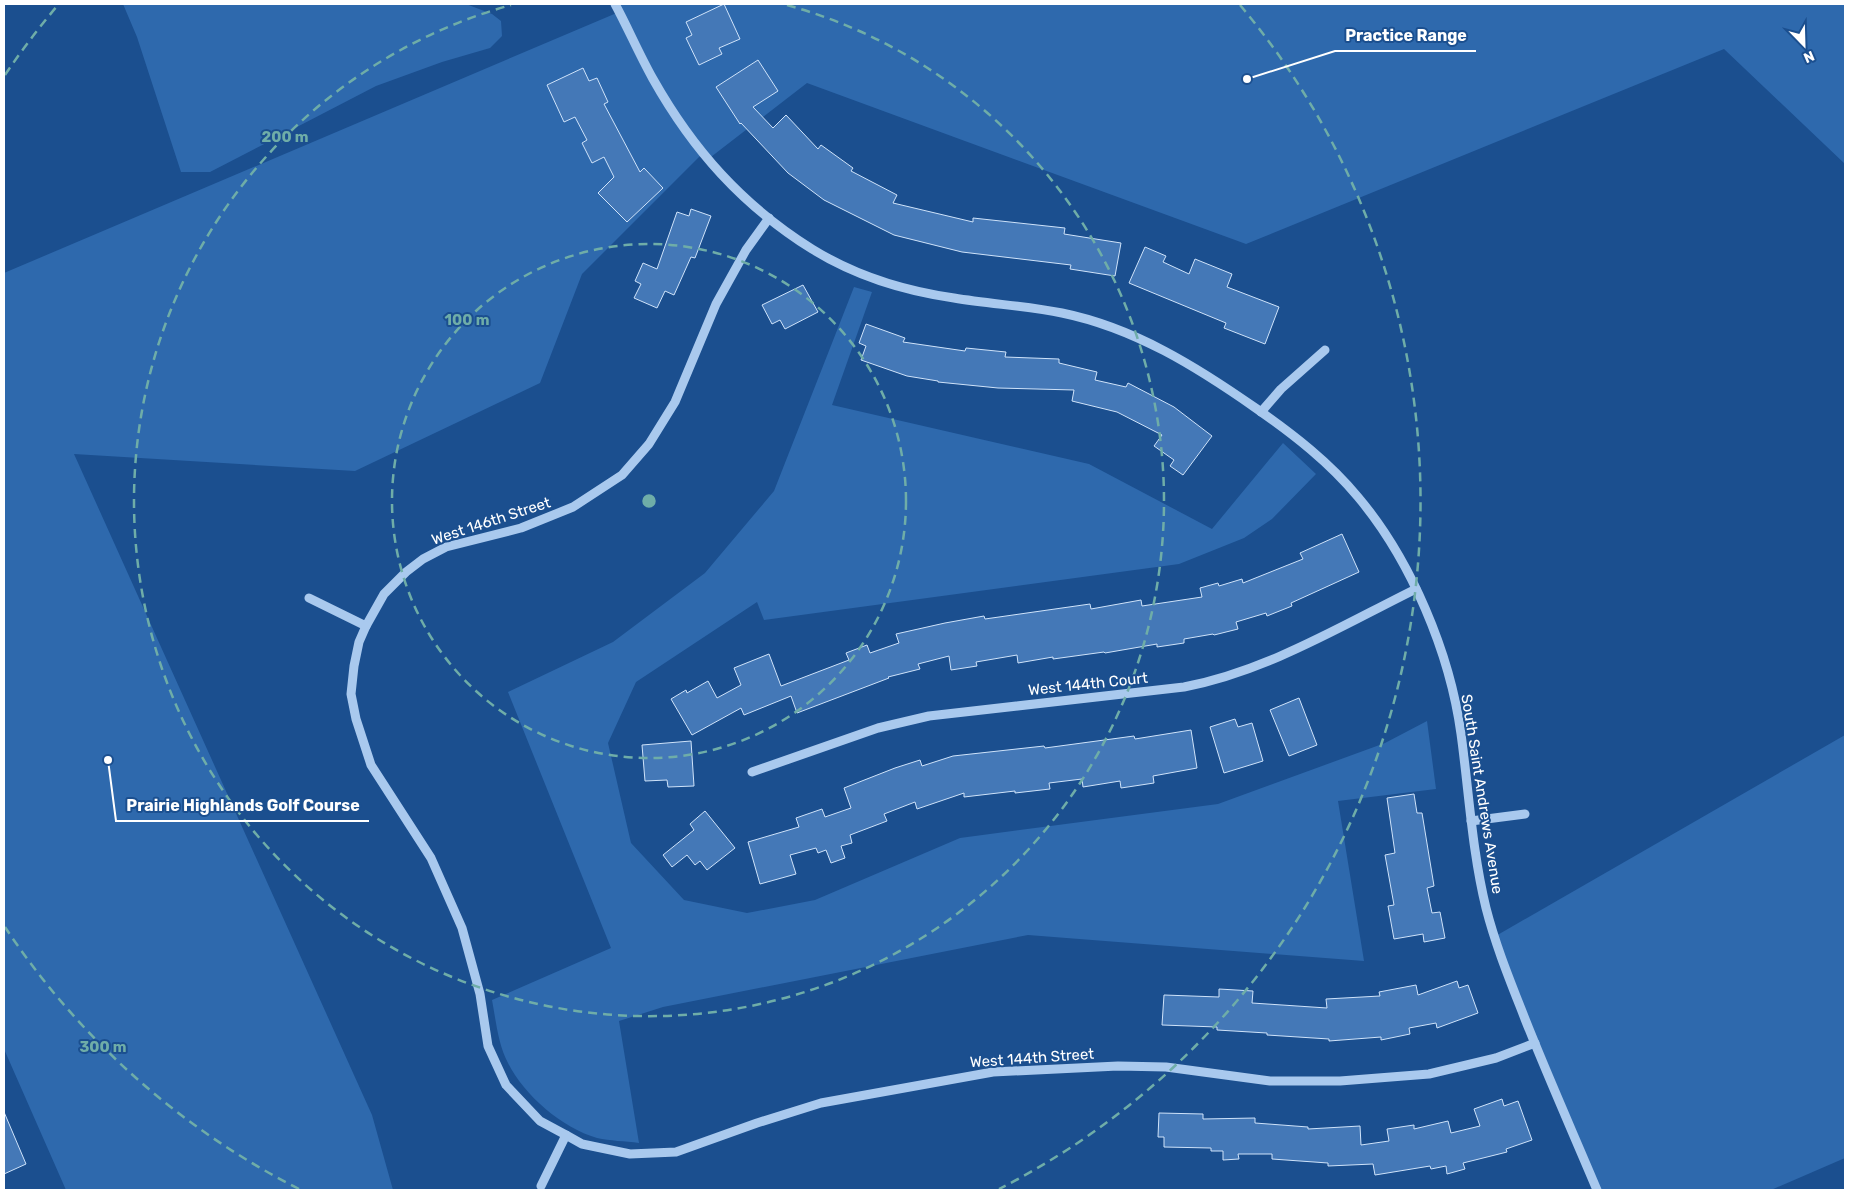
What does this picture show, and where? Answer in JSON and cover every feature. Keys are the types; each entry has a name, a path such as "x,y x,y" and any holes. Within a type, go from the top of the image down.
{"street":[{"name":"South Saint Andrews Avenue","path":"615,4 651,75 677,119 702,154 732,187 769,218 815,251 880,280 929,294 1058,312 1112,327 1174,356 1225,387 1315,453 1358,497 1376,520 1395,550 1416,589 1433,630 1454,694 1461,732 1480,879 1494,936 1535,1043 1597,1190"},
{"name":"West 146th Street","path":"566,1135 540,1121 506,1085 488,1046 480,994 462,928 431,858 371,765 368,757 356,719 352,694 354,666 359,642 384,594 423,558 446,547 521,528 573,507 622,475 649,444 675,402 716,304 746,250 769,218"},
{"path":"1261,412 1281,389 1325,350"},
{"name":"West 144th Court","path":"752,772 878,728 929,716 1184,687 1210,682 1251,669 1285,654 1416,589"},
{"path":"309,598 366,626"},
{"path":"1471,821 1524,814"},
{"name":"West 144th Street","path":"566,1135 582,1144 630,1154 676,1152 820,1103 993,1072 1118,1066 1166,1067 1270,1081 1340,1081 1429,1074 1496,1058 1535,1043"},
{"path":"541,1186 566,1135"}],"shaded area":[{"path":"123,4 466,4 492,14 501,21 502,36 490,48 442,62 376,86 210,172 181,172 137,37"},
{"path":"615,4 1845,4 1845,164 1724,49 1246,244 807,83 707,160 702,154 582,274 540,383 355,471 74,454 372,1115 393,1190 66,1190 4,1049 4,273 619,12"},
{"path":"854,287 872,292 832,405 1089,464 1212,529 1283,443 1316,474 1272,519 1244,538 1179,564 764,620 757,602 636,682 608,743 631,843 684,900 747,913 815,900 960,838 1218,804 1385,743 1427,721 1436,789 1338,801 1364,961 1028,935 663,1007 619,1021 639,1143 597,1138 571,1127 545,1109 534,1098 515,1075 508,1063 498,1032 492,1000 611,948 508,692 613,642 705,573 774,491"},
{"path":"1845,735 1845,1158 1771,1190 1601,1190 1494,937"}],"building":[{"path":"724,4 740,39 719,48 722,54 699,65 686,38 692,35 686,22"},
{"path":"758,60 778,91 753,107 773,128 786,115 818,149 821,145 853,168 851,171 897,195 893,203 973,222 973,218 1065,228 1064,234 1121,243 1115,276 1070,269 1071,265 962,252 894,235 824,200 788,173 740,124 716,87"},
{"path":"583,68 589,81 597,78 608,102 604,104 640,172 644,168 663,188 627,222 598,193 614,177 604,157 592,163 582,143 587,140 575,117 564,122 547,85"},
{"path":"691,209 711,216 695,258 691,257 674,295 665,291 657,308 634,298 641,284 635,281 643,263 657,269 677,212 689,216"},
{"path":"1145,247 1166,256 1163,262 1189,274 1195,259 1232,274 1227,287 1279,307 1265,344 1224,328 1226,323 1129,283"},
{"path":"803,285 818,312 785,329 780,320 772,324 762,305"},
{"path":"866,324 905,338 903,342 965,351 966,348 1006,352 1005,357 1059,359 1059,363 1097,372 1095,380 1126,387 1128,383 1174,407 1212,436 1183,475 1170,466 1174,460 1154,446 1162,435 1117,412 1072,401 1074,390 998,388 938,382 907,376 861,360 866,346 859,343"},
{"path":"1342,534 1359,572 1291,603 1292,606 1267,616 1266,613 1236,622 1238,629 1214,635 1184,639 1184,643 1157,647 1157,644 1105,653 1053,659 1053,657 1018,663 1017,655 976,662 977,666 951,670 949,656 918,664 920,669 888,677 797,713 791,696 744,715 741,708 692,735 671,699 686,690 687,693 708,681 717,698 741,685 734,668 769,654 781,686 849,660 846,653 867,645 870,653 899,643 896,634 945,623 984,616 985,619 1090,604 1091,609 1141,600 1142,606 1202,597 1200,588 1218,583 1219,586 1242,579 1243,583 1303,559 1300,553"},
{"path":"1299,698 1317,745 1289,756 1270,710"},
{"path":"1235,719 1238,727 1252,723 1263,761 1224,773 1210,727"},
{"path":"1191,730 1197,768 1153,776 1154,783 1121,788 1120,781 1083,787 1082,779 1049,783 1050,789 964,797 964,793 917,809 915,802 884,814 887,821 850,835 852,843 841,846 845,858 831,863 826,850 818,853 816,848 790,855 796,874 760,884 748,842 799,827 796,818 822,809 825,817 851,808 844,788 895,768 920,760 922,766 953,756 1044,746 1045,748 1134,736 1135,739"},
{"path":"691,741 694,786 668,787 667,780 645,781 642,745"},
{"path":"1414,794 1417,813 1422,813 1434,886 1427,888 1432,913 1440,912 1445,938 1424,942 1423,934 1394,939 1388,906 1394,905 1385,855 1395,853 1387,798"},
{"path":"705,811 735,848 707,870 700,861 695,865 687,855 672,867 663,855 694,830 690,824"},
{"path":"1457,981 1459,988 1468,985 1478,1013 1437,1028 1436,1023 1409,1028 1410,1034 1381,1040 1381,1037 1329,1041 1329,1039 1217,1030 1217,1027 1162,1025 1164,995 1219,997 1219,989 1253,991 1252,1003 1327,1008 1326,999 1380,996 1379,992 1416,985 1418,995"},
{"path":"1502,1099 1504,1106 1518,1101 1532,1140 1506,1149 1507,1152 1463,1163 1465,1169 1447,1174 1446,1166 1431,1169 1430,1166 1375,1175 1373,1164 1328,1166 1328,1163 1272,1159 1272,1154 1238,1154 1239,1159 1223,1160 1223,1151 1211,1151 1211,1148 1164,1147 1164,1137 1158,1137 1159,1113 1203,1114 1203,1119 1255,1118 1255,1123 1308,1127 1308,1129 1360,1126 1361,1145 1389,1141 1387,1129 1414,1125 1414,1129 1448,1121 1451,1133 1480,1126 1474,1109"},
{"path":"4,1112 26,1164 4,1174"}],"place":[{"name":"Practice Range","path":"1247,79"},
{"name":"Prairie Highlands Golf Course","path":"108,760"}]}
